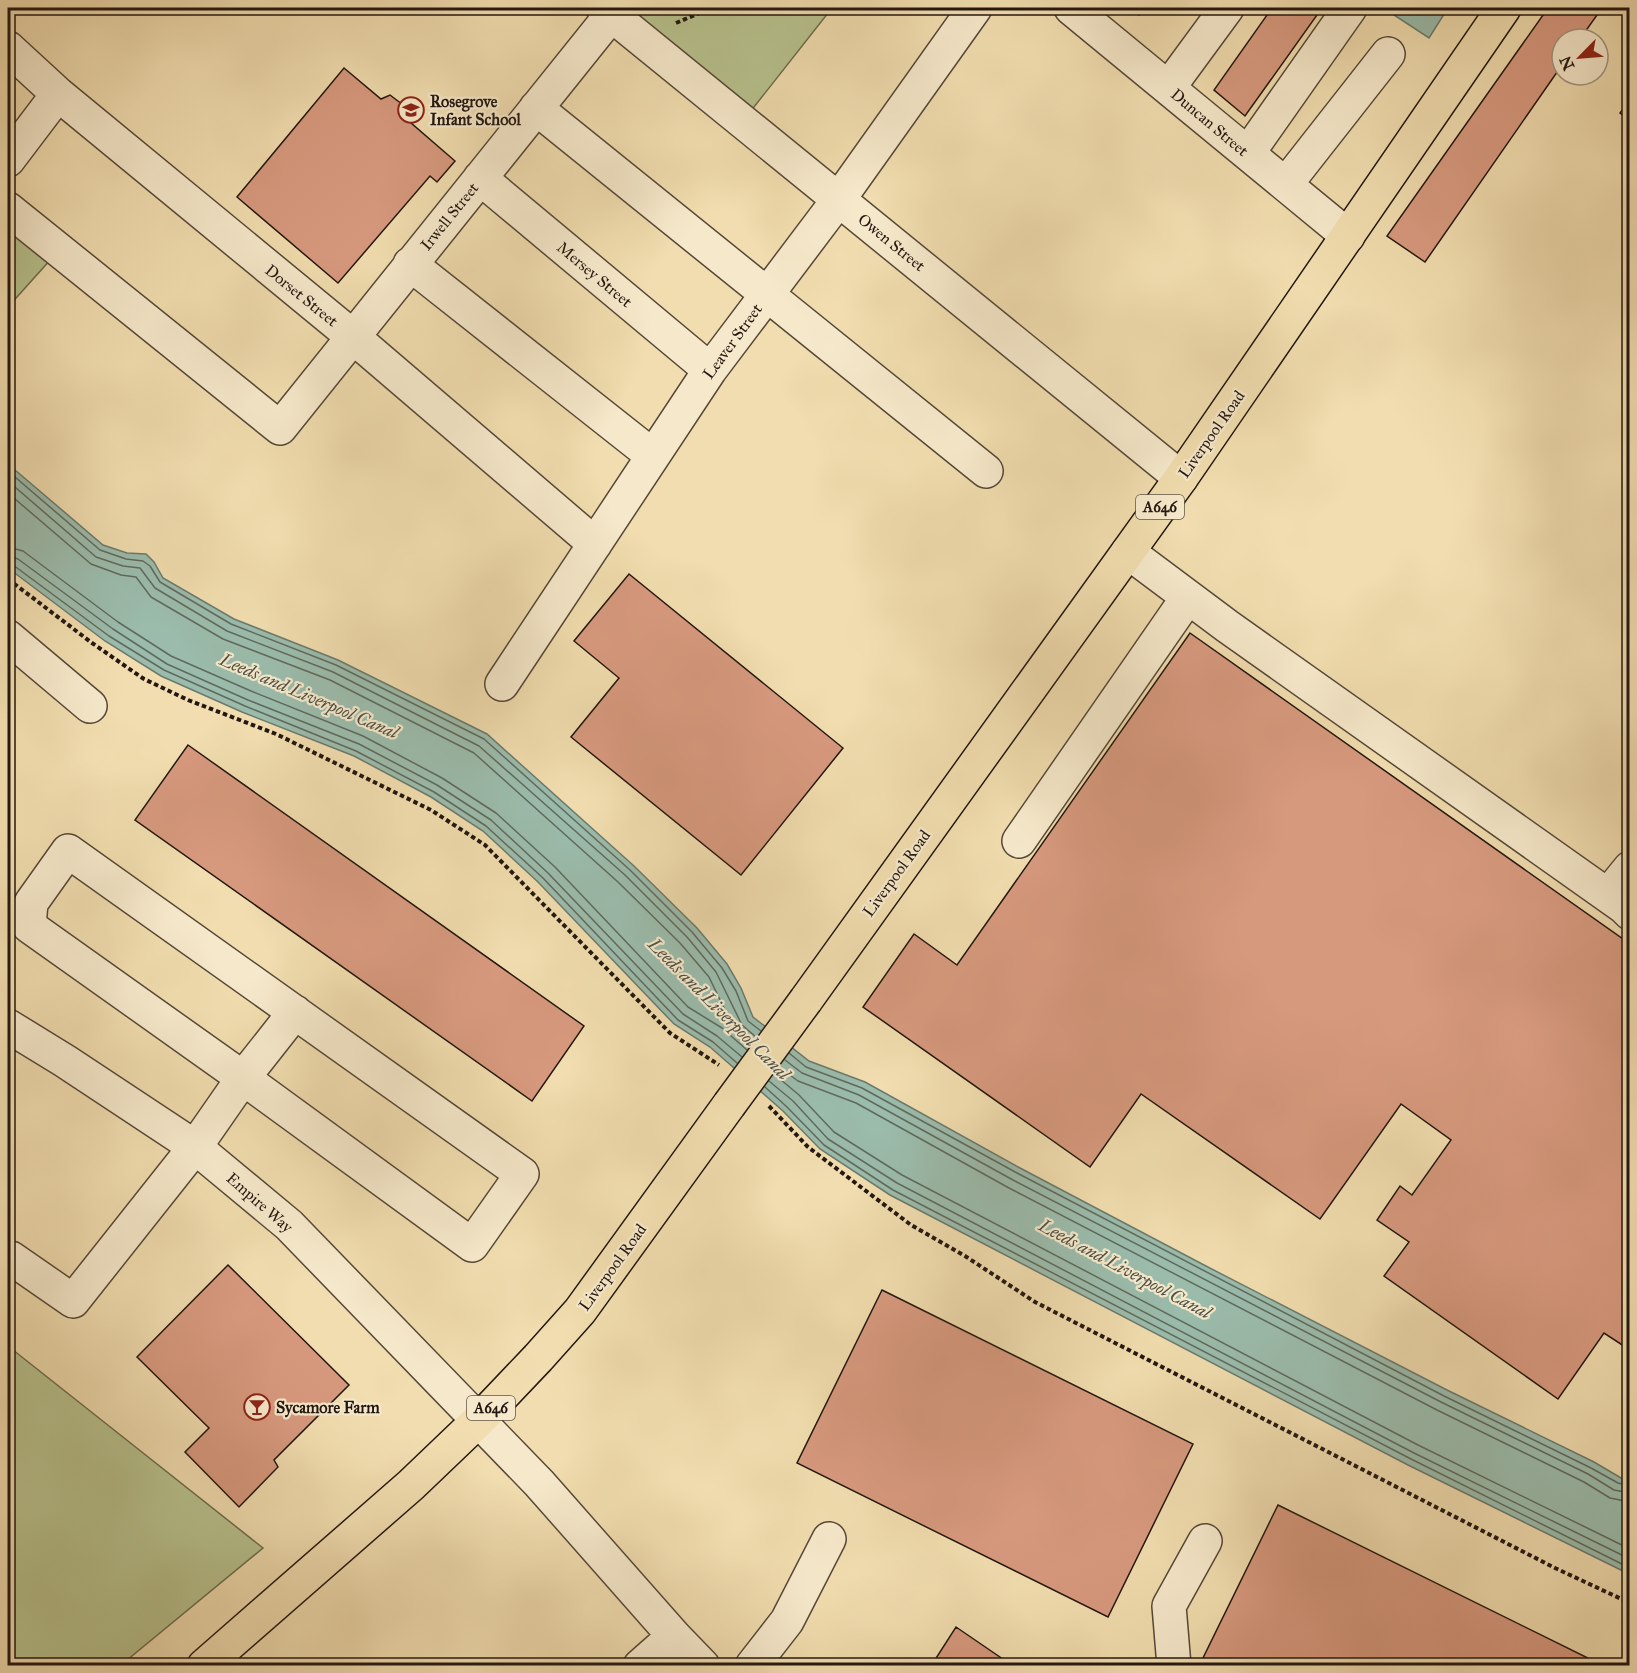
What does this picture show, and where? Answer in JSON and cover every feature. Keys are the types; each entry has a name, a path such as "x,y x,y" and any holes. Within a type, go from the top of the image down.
{"main road":[{"name":"Liverpool Road","path":"204,1665 411,1485 479,1420 580,1311 1181,478 1504,8"}],"street":[{"name":"Leaver Street","path":"502,684 711,370 839,199 975,8"},
{"name":"Duncan Street","path":"1071,8 1348,236"},
{"path":"1168,87 1227,8"},
{"path":"1248,153 1350,8"},
{"name":"Owen Street","path":"607,11 1181,478"},
{"name":"Irwell Street","path":"8,208 280,428 536,108 607,11"},
{"name":"Dorset Street","path":"8,48 58,94 352,336 595,544"},
{"path":"1286,184 1388,54"},
{"path":"8,160 58,94"},
{"path":"536,108 986,471"},
{"name":"Mersey Street","path":"480,178 711,370"},
{"path":"410,264 653,456"},
{"path":"1128,552 1619,904 1629,868"},
{"path":"1019,841 1188,597"},
{"path":"8,637 90,706"},
{"path":"68,851 522,1174 472,1245 243,1078 29,926 31,903 68,851"},
{"path":"11,1258 74,1301 195,1147 243,1078 295,1012"},
{"name":"Empire Way","path":"8,1026 195,1147 289,1225 554,1499 674,1636 703,1665"},
{"path":"752,1665 787,1621 829,1539"},
{"path":"1174,1665 1169,1606 1205,1541"},
{"path":"640,1665 674,1636"}],"path":[{"path":"8,579 92,643 144,679 188,700 276,734 430,810 485,845 670,1033 721,1067"},
{"path":"763,1102 808,1147 911,1225 965,1256 1035,1302 1545,1563 1629,1603"}],"green space":[{"path":"603,8 832,8 743,121"},
{"path":"8,225 51,259 8,307"},
{"path":"8,1346 263,1548 121,1665 8,1665"}],"water":[{"path":"1399,8 1448,8 1429,38 1394,15"},
{"name":"Leeds and Liverpool Canal","path":"8,464 103,545 127,553 146,554 154,562 163,578 234,619 338,660 487,734 634,866 697,928 727,964 741,988 753,1017 809,1061 865,1082 1020,1168 1204,1265 1447,1390 1629,1480 1629,1574 1408,1465 890,1195 820,1149 783,1111 710,1047 674,1024 538,882 483,831 431,797 354,756 242,712 161,676 105,641 8,568"}],"building":[{"path":"1129,8 1145,8 1139,15"},
{"path":"1272,8 1322,8 1245,116 1214,90"},
{"path":"1548,8 1602,8 1589,27 1550,27 1550,82 1425,262 1387,236"},
{"path":"344,68 381,99 390,95 407,108 410,122 455,161 437,182 430,176 338,283 237,197"},
{"path":"1630,71 1630,84 1623,80"},
{"path":"1630,99 1630,120 1620,113"},
{"path":"629,574 843,748 741,875 571,737 619,678 574,641"},
{"path":"1190,633 1630,944 1630,1350 1604,1333 1558,1399 1384,1276 1409,1242 1377,1220 1400,1186 1412,1195 1451,1140 1401,1104 1320,1219 1141,1094 1090,1167 863,1007 914,934 957,965"},
{"path":"188,745 584,1026 532,1101 135,820"},
{"name":"Sycamore Farm","path":"228,1265 349,1385 274,1460 278,1467 239,1507 185,1452 209,1428 137,1357"},
{"path":"882,1290 1193,1444 1108,1617 797,1463"},
{"path":"1278,1505 1604,1666 1217,1666 1203,1658"},
{"path":"956,1627 1013,1666 931,1666"}],"place":[{"name":"Rosegrove Infant School","path":"411,110"},
{"name":"Sycamore Farm","path":"257,1407"}]}
